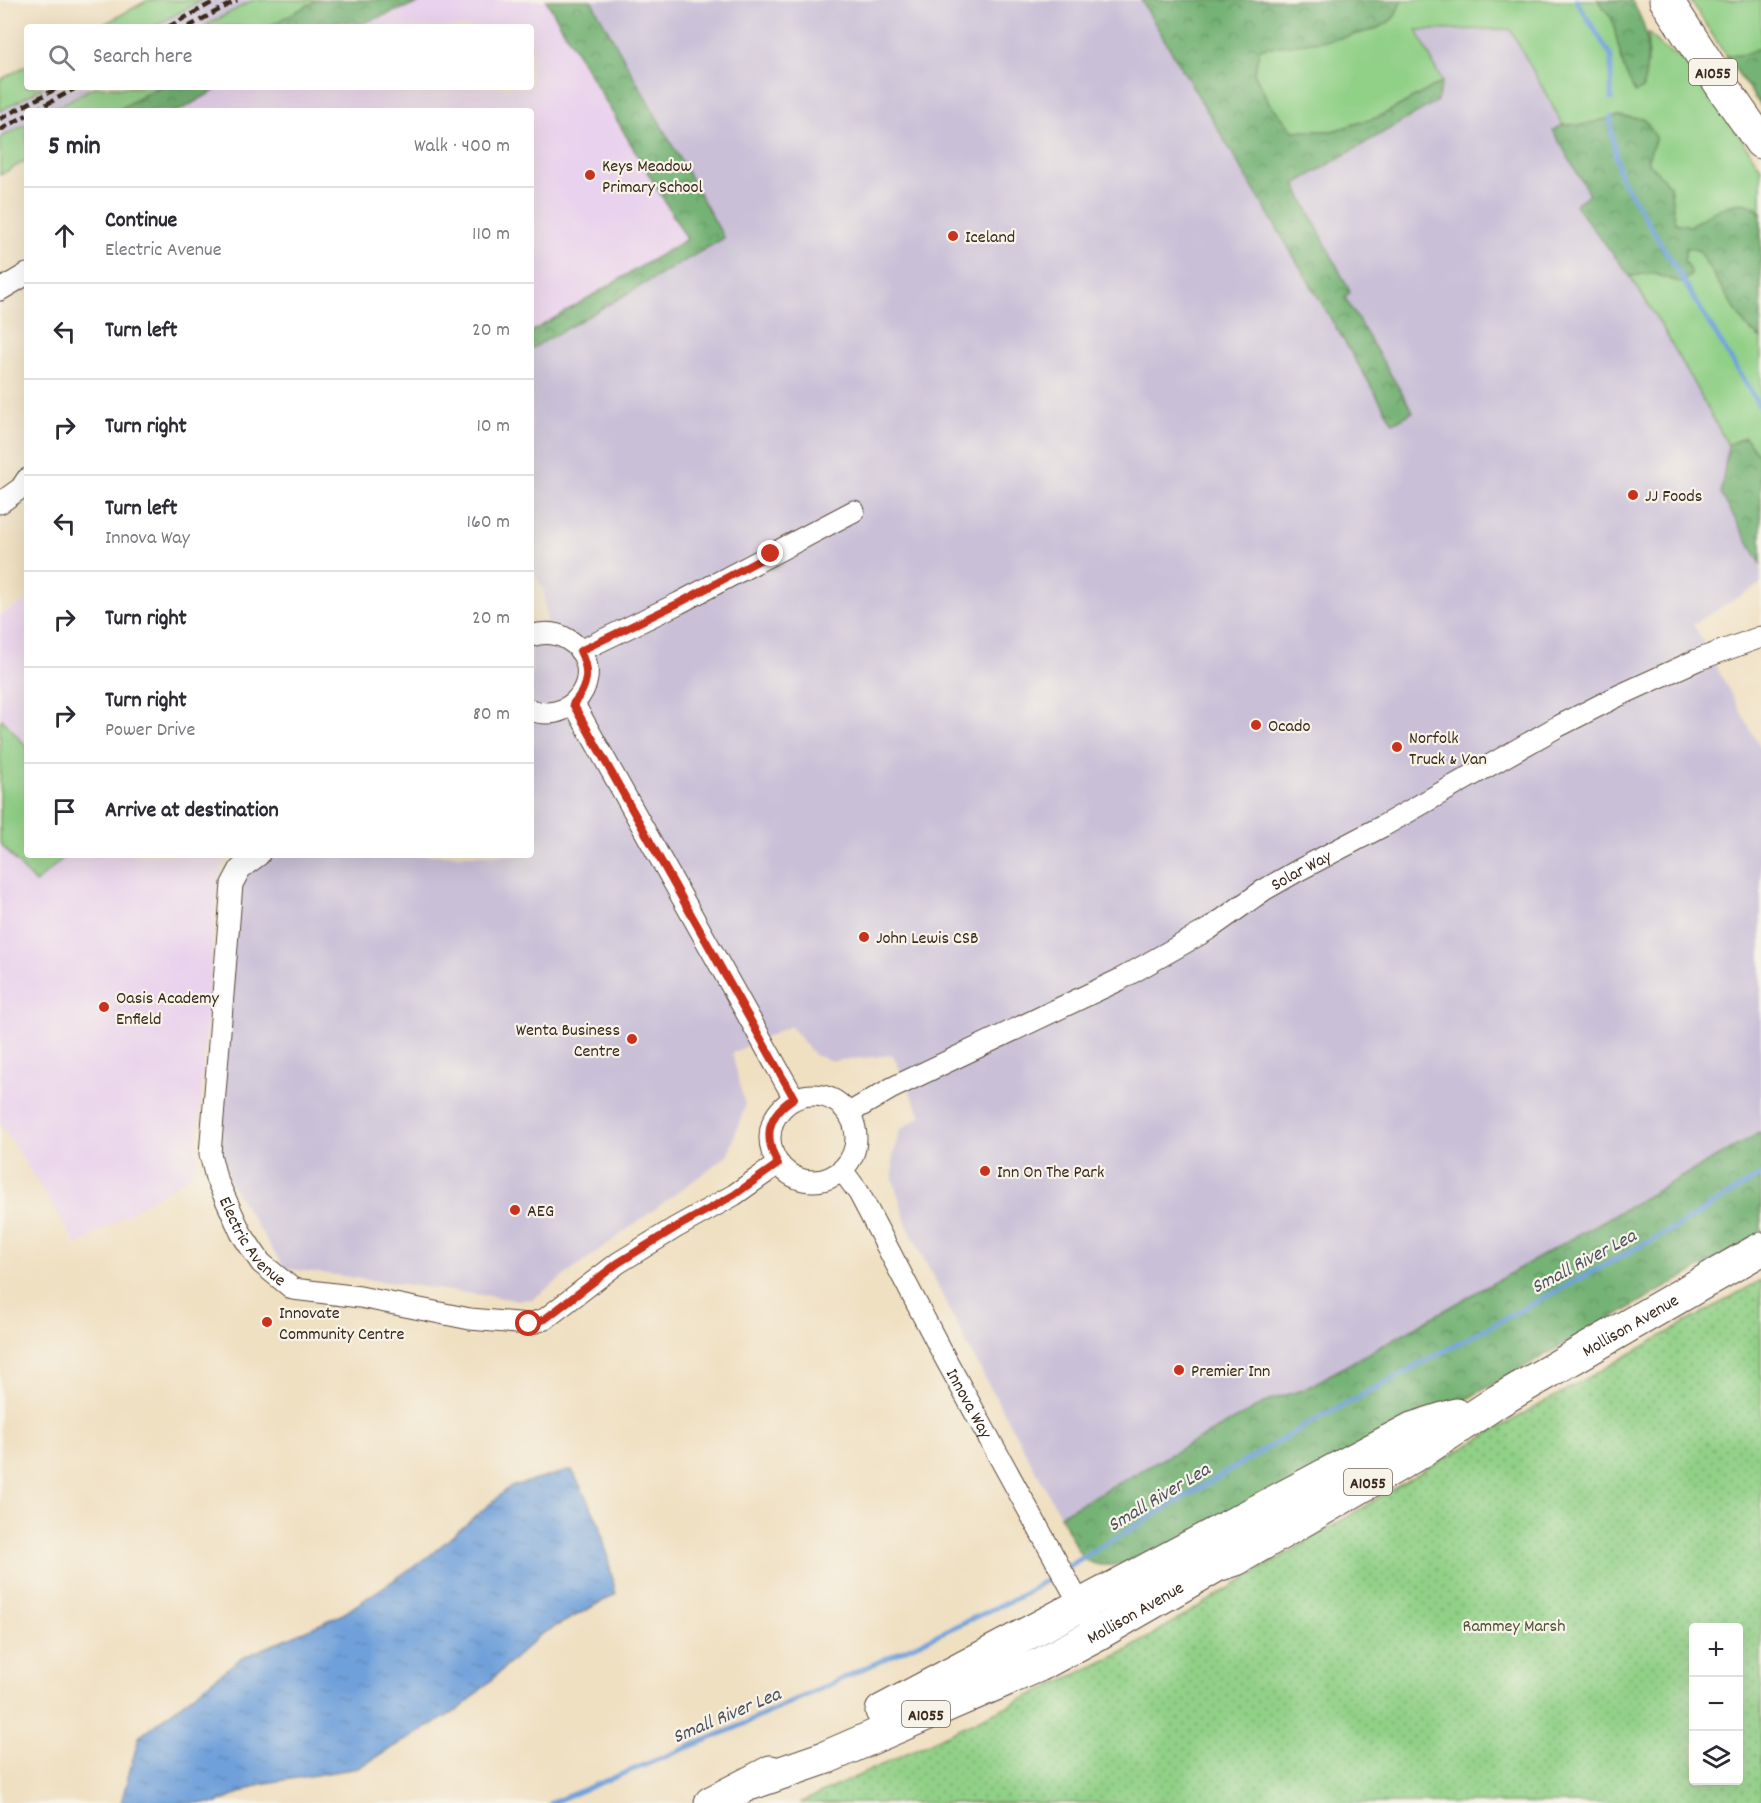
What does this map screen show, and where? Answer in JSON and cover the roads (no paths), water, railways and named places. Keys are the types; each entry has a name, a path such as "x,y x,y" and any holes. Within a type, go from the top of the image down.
{"main road":[{"name":"A1055","path":"1666,0 1761,142"},
{"name":"Mollison Avenue","path":"752,1783 859,1743 1039,1665 1217,1565 1236,1559 1425,1449 1498,1401 1761,1249"},
{"name":"Mollison Avenue","path":"711,1803 980,1660 1074,1593 1412,1430 1498,1401"}],"street":[{"path":"0,290 24,276"},
{"path":"0,502 24,484"},
{"path":"580,651 679,603 854,511"},
{"path":"534,636 550,633 572,642 580,651 587,672 586,684 581,695 573,704 551,714 534,711"},
{"name":"Solar Way","path":"849,1113 892,1088 1119,980 1209,928 1264,890 1383,826 1557,727 1697,660 1761,637"},
{"path":"573,704 794,1098"},
{"name":"Electric Avenue","path":"255,858 240,869 232,884 210,1154 216,1178 241,1233 261,1263 293,1289 360,1297 470,1319 529,1324 545,1319 618,1263 734,1195 778,1164"},
{"path":"809,1094 821,1095 840,1103 849,1113 855,1128 856,1143 852,1157 842,1170 829,1178 809,1181 788,1174 778,1164 771,1151 769,1137 771,1124 775,1115 794,1098 809,1094"},
{"name":"Innova Way","path":"842,1170 859,1193 945,1358 1097,1634"}],"water":[{"path":"572,1470 600,1525 616,1594 540,1635 461,1708 358,1768 260,1784 218,1803 121,1803 139,1737 240,1659 343,1614 428,1557 510,1487"}],"waterway":[{"path":"1576,0 1611,56 1611,99"},
{"path":"1611,117 1611,131 1620,176 1761,409"},
{"name":"Small River Lea","path":"1065,1568 1308,1424 1678,1226 1761,1175"},
{"name":"Small River Lea","path":"551,1803 733,1729 1021,1596 1057,1573"}],"railway":[{"path":"173,24 217,0"},
{"path":"193,24 237,0"},
{"path":"0,119 53,90"},
{"path":"40,108 72,90"},
{"path":"0,130 24,117"}],"place":[{"name":"Keys Meadow Primary School","path":"590,175"},
{"name":"Iceland","path":"953,236"},
{"name":"JJ Foods","path":"1633,495"},
{"name":"Ocado","path":"1256,725"},
{"name":"Norfolk Truck & Van","path":"1397,747"},
{"name":"John Lewis CSB","path":"864,937"},
{"name":"Oasis Academy Enfield","path":"104,1007"},
{"name":"Wenta Business Centre","path":"632,1039"},
{"name":"Inn On The Park","path":"985,1171"},
{"name":"AEG","path":"515,1210"},
{"name":"Innovate Community Centre","path":"267,1322"},
{"name":"Premier Inn","path":"1179,1370"}],"park label":[{"name":"Rammey Marsh","path":"1514,1625"}]}
